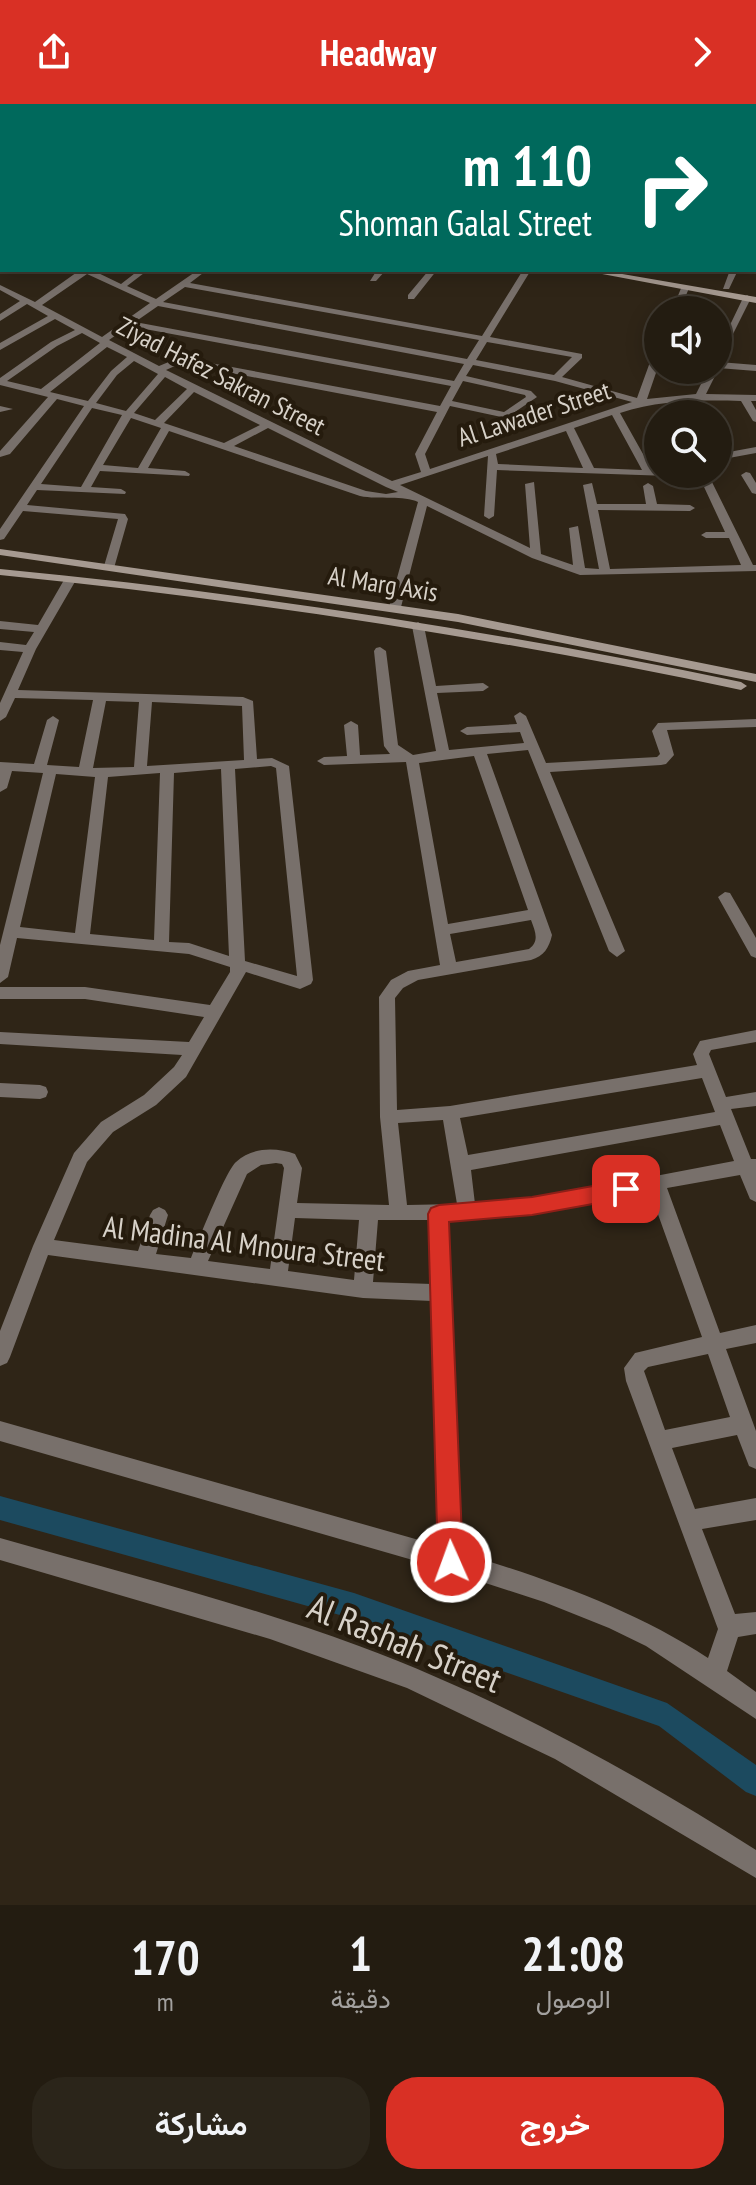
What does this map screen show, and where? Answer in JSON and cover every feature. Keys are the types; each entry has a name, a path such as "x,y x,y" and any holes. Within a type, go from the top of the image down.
{"main road":[{"path":"632,273 726,287 753,297"},
{"path":"632,273 685,288 753,297"},
{"name":"Al Marg Axis","path":"0,552 395,607 586,641 756,678"},
{"name":"Al Marg Axis","path":"0,572 277,604 418,626 756,689"}],"street":[{"path":"0,318 83,272"},
{"path":"84,490 128,414 161,372 184,361 333,389 506,415 532,397 528,393 459,381 353,366 313,345 157,303 90,272"},
{"path":"120,288 141,272"},
{"path":"0,454 6,452 50,392 104,342 200,272"},
{"path":"373,279 380,272"},
{"path":"411,297 431,272"},
{"path":"426,472 420,454 470,362 526,272"},
{"path":"726,287 733,272"},
{"path":"184,284 574,354 579,358 556,378"},
{"path":"682,296 685,288"},
{"name":"Ziyad Hafez Sakran Street","path":"1,289 267,425 536,556 580,572 753,569"},
{"path":"732,336 753,297"},
{"path":"313,345 348,314"},
{"path":"0,347 54,316"},
{"path":"128,323 257,347 390,346 556,378 644,402"},
{"path":"0,382 54,344 81,330"},
{"path":"574,354 583,344"},
{"path":"366,368 390,346"},
{"path":"245,354 257,347"},
{"path":"513,370 535,347"},
{"path":"0,537 91,403 114,373 133,357"},
{"path":"220,368 232,361"},
{"path":"732,364 756,368"},
{"path":"333,389 353,366"},
{"path":"0,382 50,392 162,424 364,494 386,497 407,494"},
{"name":"Al Lawader Street","path":"390,485 641,402 648,384"},
{"path":"700,397 706,384"},
{"path":"141,471 162,424 193,388"},
{"path":"663,400 750,398 756,419"},
{"path":"615,412 644,472"},
{"path":"227,446 267,425"},
{"path":"569,427 590,471"},
{"path":"489,516 493,450"},
{"path":"732,454 756,450"},
{"path":"492,467 590,471 644,479"},
{"path":"96,468 185,474"},
{"path":"530,484 536,556"},
{"path":"588,485 605,573"},
{"path":"33,487 121,492"},
{"path":"649,488 652,507"},
{"path":"710,488 753,569"},
{"path":"395,607 423,502"},
{"path":"591,507 690,508"},
{"path":"19,508 122,517 110,566"},
{"path":"574,528 580,572"},
{"path":"706,535 733,535"},
{"path":"6,700 30,649 70,580"},
{"path":"0,625 41,629"},
{"path":"418,626 443,754"},
{"path":"0,646 30,649"},
{"path":"380,651 389,740 396,752 408,758"},
{"path":"0,680 6,700"},
{"path":"431,690 483,687"},
{"path":"6,700 100,697 246,702 251,764"},
{"path":"85,772 100,697"},
{"path":"140,772 146,698"},
{"path":"1,968 53,720"},
{"path":"467,731 522,722 617,951"},
{"path":"540,768 661,761 667,755 659,731 663,726 756,723"},
{"path":"351,725 354,760"},
{"path":"324,761 408,758 532,746"},
{"path":"399,1213 389,1117 387,997 405,979 540,950 544,935 479,750"},
{"path":"408,758 449,969"},
{"path":"0,788 3,766 102,773 277,763 284,770 305,980 300,983 238,966 202,952 161,945 11,932"},
{"path":"0,1357 42,1246 80,1158 107,1127 162,1091 180,1072 237,976 228,766"},
{"path":"161,945 167,770"},
{"path":"82,937 102,773"},
{"path":"725,897 756,952"},
{"path":"442,930 536,914"},
{"path":"0,993 85,993 214,1012"},
{"path":"756,1036 703,1047 701,1054 723,1110 751,1166 756,1194"},
{"path":"0,1038 193,1049"},
{"path":"389,1117 450,1113 708,1070"},
{"path":"0,1090 40,1092"},
{"path":"461,1164 723,1110 756,1099"},
{"path":"450,1113 467,1212"},
{"path":"196,1267 244,1164 278,1155 289,1159 293,1168 278,1278"},
{"path":"288,1210 467,1212 563,1201 751,1166"},
{"path":"656,1183 756,1459"},
{"path":"363,1290 369,1212"},
{"path":"439,1214 451,1562"},
{"path":"145,1260 159,1215"},
{"name":"Al Madina Al Mnoura Street","path":"42,1246 363,1290 440,1293"},
{"path":"714,1677 729,1629 634,1368 642,1359 712,1341 756,1334"},
{"path":"659,1441 743,1424"},
{"path":"0,1431 451,1562 550,1594 618,1621 714,1677 756,1707"},
{"path":"689,1521 756,1509"},
{"name":"Al Rashah Street","path":"0,1549 256,1624 360,1659 453,1697 574,1755 685,1818 756,1865"},
{"path":"729,1629 739,1624 756,1623"}],"waterway":[{"path":"0,1508 354,1606 667,1716 756,1782"}],"route":[{"path":"451,1562 439,1214 532,1206 626,1189"}]}
